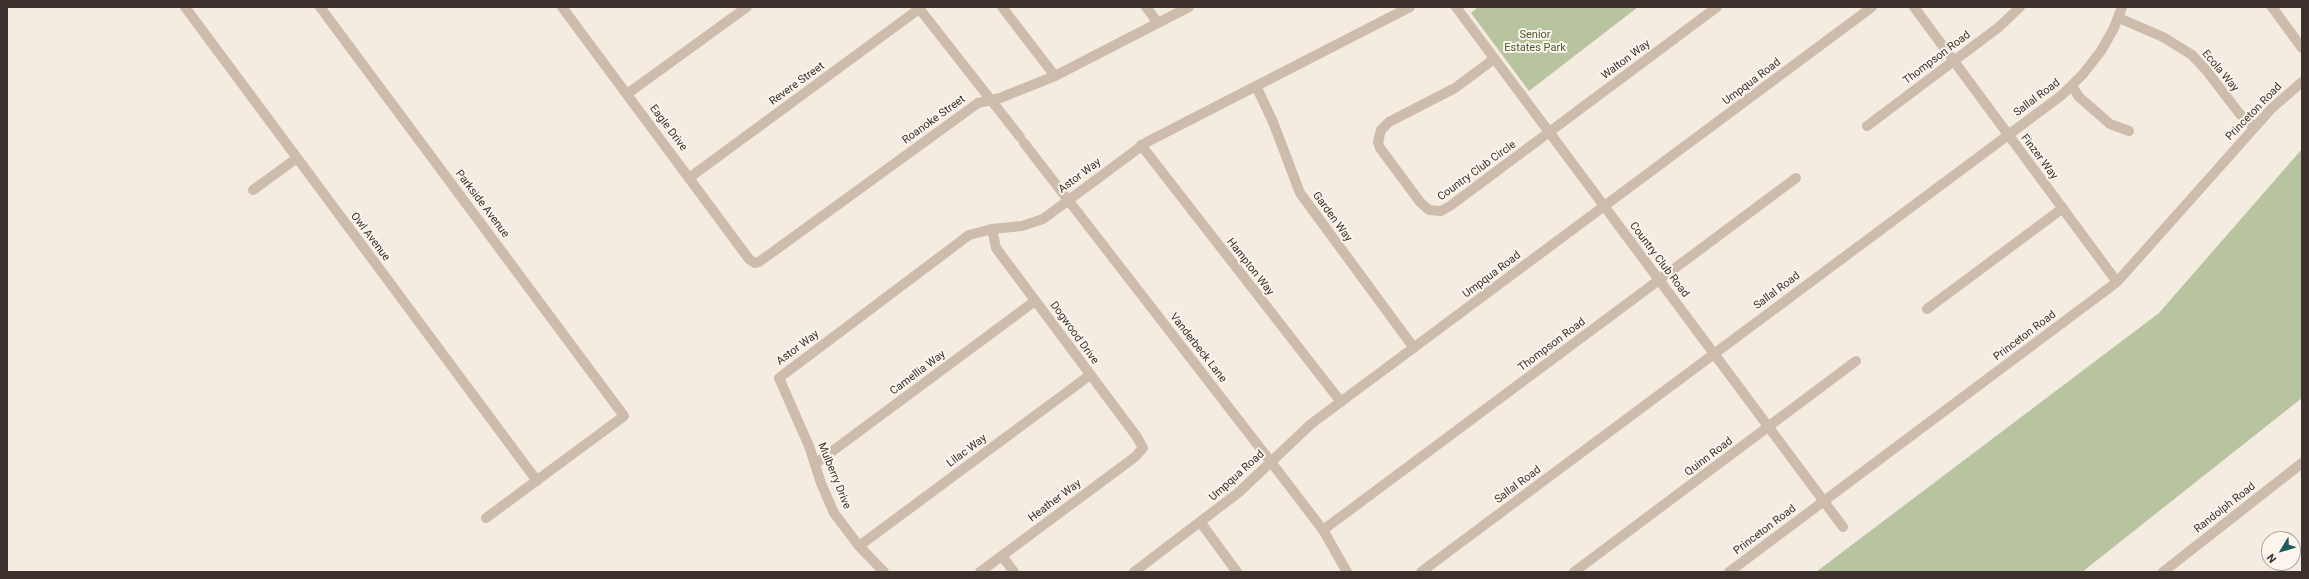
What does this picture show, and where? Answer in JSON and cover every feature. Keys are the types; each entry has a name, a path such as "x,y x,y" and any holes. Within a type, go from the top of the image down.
{"street":[{"name":"Owl Avenue","path":"185,7 537,481"},
{"name":"Parkside Avenue","path":"320,7 624,416 537,481"},
{"name":"Eagle Drive","path":"562,7 749,259 754,263"},
{"path":"627,94 747,7"},
{"path":"1002,7 1055,76"},
{"path":"1146,7 1158,23"},
{"name":"Roanoke Street","path":"754,263 759,262 978,103 991,100 1055,76 1189,7"},
{"name":"Astor Way","path":"779,378 961,240 976,232 1022,226 1037,221 1069,200 1141,145 1410,7"},
{"name":"Country Club Road","path":"1456,7 1843,527"},
{"name":"Walton Way","path":"1550,133 1717,7"},
{"name":"Finzer Way","path":"1914,7 2118,282"},
{"name":"Thompson Road","path":"1866,126 2008,19 2020,7"},
{"name":"Sallal Road","path":"1421,572 2072,86 2101,51 2119,18 2122,7"},
{"path":"2272,7 2302,48"},
{"name":"Vanderbeck Lane","path":"919,8 1271,462 1322,530 1348,572"},
{"name":"Revere Street","path":"689,178 919,8"},
{"name":"Umpqua Road","path":"1134,572 1201,523 1238,493 1298,434 1869,8"},
{"name":"Ecola Way","path":"2119,18 2152,31 2192,55 2206,70 2239,113 2254,127"},
{"name":"Country Club Circle","path":"1494,59 1456,88 1389,122 1380,130 1378,142 1380,148 1420,202 1429,210 1436,212 1445,209 1550,133"},
{"name":"Princeton Road","path":"1728,572 2118,282 2254,127 2282,98 2302,82"},
{"name":"Garden Way","path":"1256,86 1271,117 1300,193 1414,348"},
{"path":"2072,86 2079,96 2110,124 2129,131"},
{"name":"Hampton Way","path":"1141,145 1341,402"},
{"path":"252,190 297,158"},
{"name":"Thompson Road","path":"1322,530 1796,178"},
{"path":"1927,309 2063,208"},
{"name":"Dogwood Drive","path":"992,229 996,248 1137,437 1143,448"},
{"name":"Camellia Way","path":"815,464 1035,301"},
{"name":"Quinn Road","path":"1574,572 1856,361"},
{"name":"Lilac Way","path":"859,546 1090,375"},
{"name":"Mulberry Drive","path":"779,378 834,513 859,546 884,572"},
{"name":"Heather Way","path":"980,572 1135,457 1143,448"},
{"name":"Randolph Road","path":"2163,572 2302,463"},
{"path":"486,518 537,481"},
{"path":"1201,523 1237,572"},
{"path":"1002,556 1014,572"}],"green space":[{"name":"Senior Estates Park","path":"1478,7 1638,7 1529,91 1471,13"},
{"path":"2302,149 2302,398 2082,572 1816,572 2159,313"}]}
